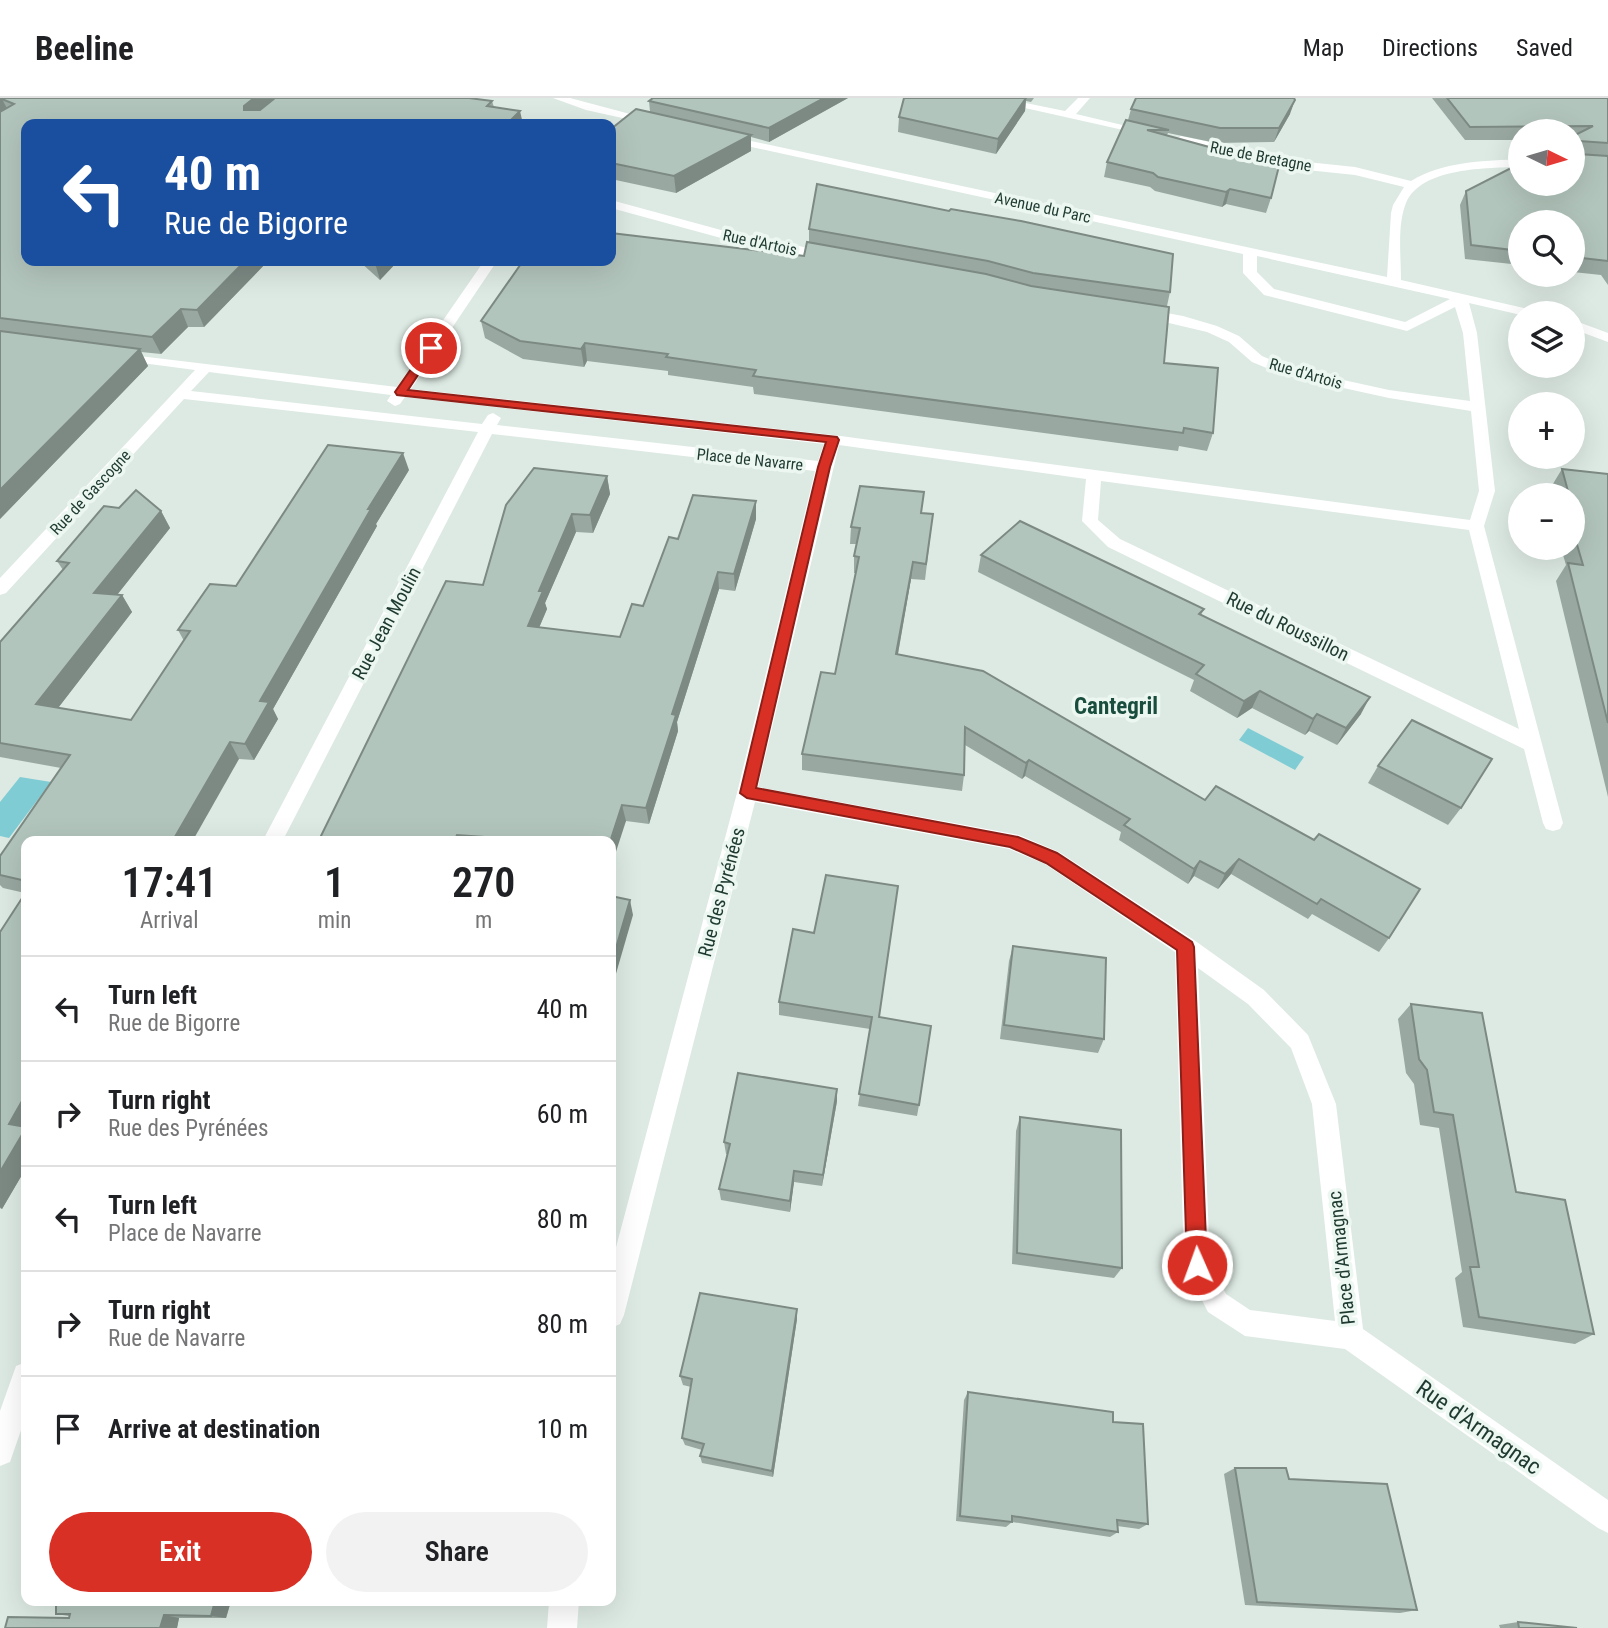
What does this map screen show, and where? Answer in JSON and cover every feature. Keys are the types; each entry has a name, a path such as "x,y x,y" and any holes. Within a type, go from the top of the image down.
{"street":[{"path":"559,98 591,103 670,126"},
{"name":"Rue de Bretagne","path":"986,98 1069,114 1230,152 1307,166 1355,171 1412,185"},
{"path":"1069,114 1084,98"},
{"name":"Avenue du Parc","path":"709,135 1508,308"},
{"path":"1394,282 1399,203 1412,185 1438,172 1508,164"},
{"name":"Rue d'Artois","path":"616,206 671,223 751,242 842,259"},
{"path":"1250,251 1250,273 1269,292 1407,327 1462,298 1462,310 1470,333 1487,491 1476,526 1553,823"},
{"path":"382,418 487,266"},
{"name":"Rue d'Artois","path":"1124,309 1183,320 1212,329 1234,339 1257,359 1289,372 1389,394 1477,407"},
{"path":"1585,329 1608,338"},
{"name":"Place de Navarre","path":"109,355 500,404 833,440 824,467 180,394"},
{"path":"180,394 205,368"},
{"name":"Rue de Gascogne","path":"0,589 180,394"},
{"name":"Rue Jean Moulin","path":"275,836 500,404"},
{"path":"833,440 1476,526"},
{"name":"Rue des Pyrénées","path":"616,1296 747,793 824,467"},
{"name":"Rue du Roussillon","path":"1094,474 1090,522 1114,543 1534,744"},
{"path":"0,565 19,568"},
{"path":"747,793 1012,841 1052,858 1186,947"},
{"name":"Place d'Armagnac","path":"1186,947 1256,997 1300,1042 1324,1104 1350,1336 1245,1324 1217,1303 1197,1265 1186,947"},
{"name":"Rue d'Armagnac","path":"1350,1336 1608,1518"},
{"path":"0,1451 21,1390"},
{"path":"562,1628 564,1606"}],"water":[{"path":"1248,728 1304,757 1295,770 1239,740"},
{"path":"20,777 51,782 9,838 0,836 0,802"}],"building":[{"path":"254,98 244,106 244,110 260,110 275,98 469,98 492,101 487,106 520,111 512,119 21,119 21,266 240,266 197,310 181,309 152,337 0,318 0,112 14,104 0,99"},
{"path":"653,98 824,98 769,128 649,101"},
{"path":"904,98 1026,98 998,139 899,117"},
{"path":"1136,98 1295,100 1279,128 1220,128 1131,109"},
{"path":"1447,98 1608,98 1608,143 1586,141 1586,130 1593,126 1586,126 1586,119 1508,119 1508,127 1470,127"},
{"path":"636,109 751,135 674,176 616,164 616,125"},
{"path":"1126,120 1169,130 1147,130 1279,166 1271,198 1230,189 1226,192 1107,162"},
{"path":"1586,155 1608,156 1608,261 1585,258 1585,210 1508,210 1508,249 1471,245 1466,191 1508,170 1508,196 1586,196"},
{"path":"817,184 949,211 951,209 1021,221 1173,254 1170,292 1033,273 988,261 809,229"},
{"path":"616,234 804,256 807,242 986,274 1031,286 1169,307 1164,363 1218,368 1213,433 1184,428 1183,433 753,376 756,370 666,357 668,354 585,343 581,349 520,341 481,321 520,266 616,266"},
{"path":"0,331 140,349 0,490"},
{"path":"328,445 403,453 368,509 371,509 260,701 269,702 245,744 230,742 175,836 21,836 21,880 0,875 0,856 70,755 0,743 0,642 69,563 57,561 104,506 119,508 136,490 161,511 94,593 122,595 36,704 131,720 190,631 178,630 210,584 236,586"},
{"path":"534,468 607,476 590,515 572,514 539,591 543,591 528,626 620,637 632,604 643,606 669,537 678,539 693,495 756,501 734,574 718,572 672,714 676,715 646,808 622,805 612,836 321,836 446,581 483,585 506,505"},
{"path":"1562,469 1608,474 1608,723 1568,563 1583,565 1582,560 1585,560 1585,483 1566,483"},
{"path":"860,486 924,492 921,513 933,514 926,564 913,562 896,654 983,671 1205,800 1216,786 1314,840 1319,834 1420,889 1389,938 1321,899 1317,904 1239,859 1225,874 1200,861 1194,869 1124,825 1130,819 1029,760 1026,763 965,727 964,775 802,754 821,672 835,674 859,557 854,556 860,528 851,527"},
{"path":"1020,521 1204,609 1199,614 1370,697 1346,728 1317,714 1313,719 1260,691 1244,701 1196,674 1204,665 981,555"},
{"path":"1412,720 1492,759 1461,808 1378,766"},
{"path":"826,875 898,886 879,1017 931,1026 919,1105 859,1094 872,1017 779,1002 793,929 814,933"},
{"path":"616,897 630,900 616,948"},
{"path":"21,900 21,1103 9,1124 21,1126 21,1136 0,1172 0,932"},
{"path":"1013,946 1106,958 1104,1039 1004,1025"},
{"path":"1411,1004 1482,1013 1516,1192 1565,1200 1594,1334 1479,1317 1470,1267 1479,1267 1453,1115 1434,1112 1427,1070 1419,1059"},
{"path":"738,1073 837,1089 823,1175 794,1171 790,1201 719,1189 730,1144 724,1142"},
{"path":"1020,1117 1121,1130 1122,1268 1017,1253"},
{"path":"700,1293 797,1309 772,1471 700,1456 704,1444 682,1438 692,1379 680,1376"},
{"path":"968,1392 1113,1412 1113,1422 1143,1424 1148,1524 1117,1520 1118,1532 1012,1516 1012,1522 960,1516"},
{"path":"1235,1468 1286,1468 1289,1479 1387,1484 1417,1610 1257,1602"},
{"path":"56,1606 214,1606 211,1616 164,1615 160,1628 5,1628 8,1617 69,1618 70,1614 56,1614"},
{"path":"1518,1622 1577,1628 1519,1628"}],"district":[{"name":"Cantegril","path":"1116,706"}],"route":[{"path":"431,348 401,392 833,440 824,467 747,793 1012,841 1052,858 1186,947 1197,1265"}]}
